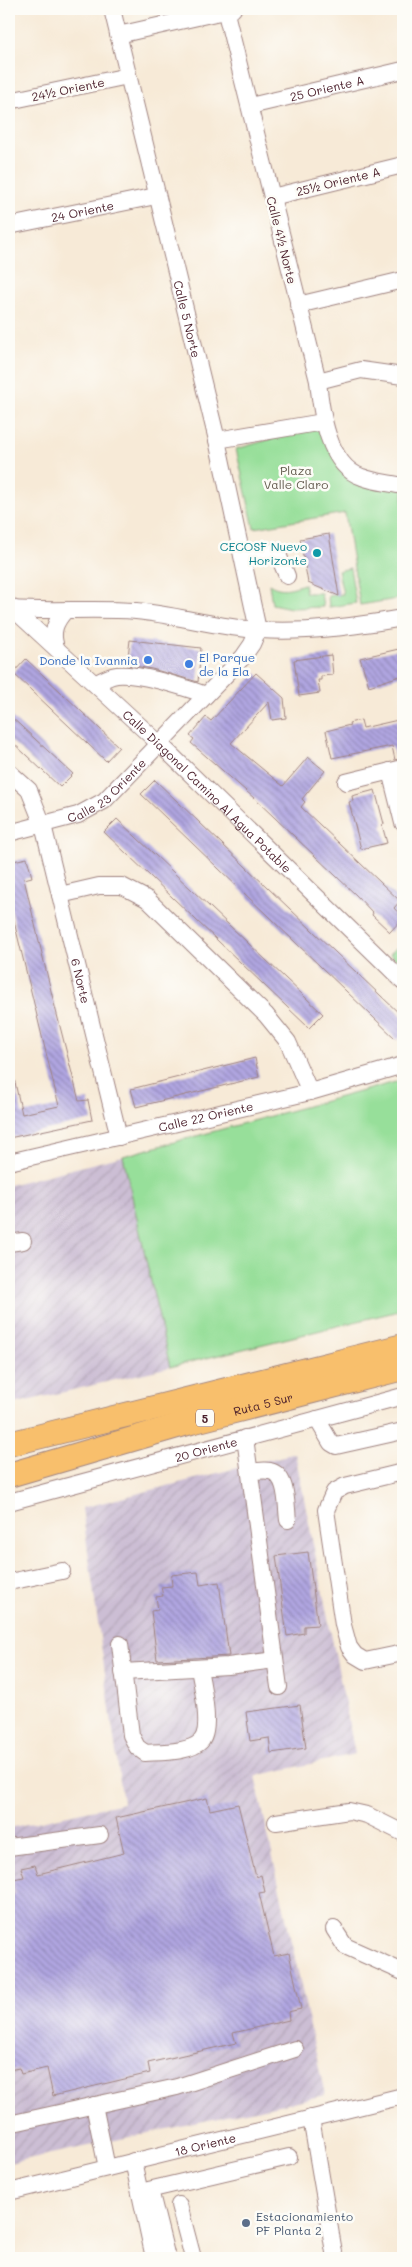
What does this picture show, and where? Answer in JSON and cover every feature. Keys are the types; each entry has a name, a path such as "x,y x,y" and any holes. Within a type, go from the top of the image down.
{"highway":[{"name":"Ruta 5 Sur","path":"9,1444 403,1346"},
{"name":"Ruta 5 Sur","path":"9,1475 228,1412 403,1368"}],"street":[{"name":"Calle 5 Norte","path":"112,9 156,196 217,440 258,630"},
{"path":"118,36 228,9"},
{"name":"Calle 4½ Norte","path":"228,9 298,306 318,380 323,422 346,468 361,477 403,486"},
{"name":"25 Oriente A","path":"250,106 403,70"},
{"name":"24½ Oriente","path":"9,101 128,76"},
{"name":"25½ Oriente A","path":"272,197 403,166"},
{"name":"24 Oriente","path":"9,226 156,196"},
{"path":"298,306 403,280"},
{"path":"318,380 361,370 403,376"},
{"path":"217,440 323,422"},
{"path":"242,555 257,551 278,552 287,576"},
{"path":"10,607 65,611 140,612 208,625 258,630 317,630 403,618"},
{"name":"Calle Diagonal Camino Al Agua Potable","path":"10,607 160,744 403,981"},
{"path":"56,647 55,627 65,611"},
{"name":"Calle 23 Oriente","path":"9,833 78,815 104,801 248,651 258,630"},
{"path":"95,684 108,677 125,675 187,688 206,695"},
{"path":"346,782 397,769 403,822"},
{"name":"6 Norte","path":"9,772 29,790 43,825 119,1137"},
{"path":"60,895 99,886 122,886 148,899 266,1015 288,1042 302,1070 310,1092"},
{"name":"Calle 22 Oriente","path":"9,1162 310,1092 403,1065"},
{"name":"20 Oriente","path":"9,1502 403,1396"},
{"path":"317,1419 331,1443 336,1446 403,1431"},
{"path":"245,1438 279,1687"},
{"path":"250,1472 270,1471 276,1474 284,1488 288,1520"},
{"path":"403,1472 345,1486 334,1492 328,1500 326,1510 343,1624 349,1647 355,1655 366,1662 403,1653"},
{"path":"9,1582 62,1571"},
{"path":"120,1644 131,1735 136,1747 145,1753 189,1748 200,1743 204,1737 205,1706 199,1669"},
{"path":"123,1672 199,1669 276,1660"},
{"path":"276,1822 349,1811 367,1815 403,1832"},
{"path":"9,1847 100,1835"},
{"path":"334,1929 345,1946 403,1972"},
{"path":"9,2124 177,2087 295,2049"},
{"name":"18 Oriente","path":"9,2192 403,2096"},
{"path":"94,2105 106,2168"},
{"path":"310,2118 335,2258"},
{"path":"145,2191 289,2157"},
{"path":"133,2161 167,2258"},
{"path":"145,2191 154,2258"},
{"path":"179,2205 193,2258"}],"shaded area":[{"path":"123,1156 170,1367 9,1405 9,1185"},
{"path":"295,1453 355,1754 255,1776 325,2095 9,2163 9,1828 123,1803 82,1508"}],"green space":[{"name":"Plaza Valle Claro","path":"324,424 336,458 403,488 403,598 360,605 345,513 254,528 236,449"},
{"path":"350,568 356,603 329,607 328,596 343,594 338,571"},
{"path":"269,584 282,589 304,584 306,593 321,593 323,607 291,608 272,604"},
{"path":"403,941 403,967 390,954"},
{"path":"403,1080 403,1310 170,1367 123,1156"}],"building":[{"name":"CECOSF Nuevo Horizonte","path":"329,534 339,596 308,583 300,539"},
{"path":"130,640 201,648 198,682 152,669 127,665"},
{"path":"403,648 403,675 369,686 360,658"},
{"path":"331,655 333,675 321,676 321,680 318,680 320,693 299,696 294,660"},
{"path":"26,659 119,747 106,761 13,673"},
{"path":"256,673 284,698 286,718 272,720 269,702 231,743 283,786 308,757 325,771 302,799 305,802 301,807 400,901 394,908 403,918 390,932 372,915 373,913 356,895 254,798 191,743 194,739 190,736 206,717 211,721"},
{"path":"9,715 73,774 60,787 9,739"},
{"path":"361,720 363,728 398,720 403,742 403,758 395,760 392,746 332,758 326,731"},
{"path":"155,780 403,1017 403,1034 397,1040 141,794"},
{"path":"375,790 387,843 361,849 349,802 353,801 352,796"},
{"path":"117,819 323,1014 309,1028 104,832"},
{"path":"27,858 32,877 24,879 52,995 79,1101 88,1100 92,1120 9,1138 9,1079 14,1078 22,1114 59,1106 9,901 9,862"},
{"path":"255,1058 259,1077 136,1107 131,1089"},
{"path":"308,1552 318,1625 304,1626 304,1633 287,1636 276,1556"},
{"path":"198,1572 200,1585 219,1582 229,1656 157,1660 151,1611 158,1610 156,1597 163,1596 161,1587 172,1586 171,1575"},
{"path":"300,1705 306,1748 271,1753 269,1738 250,1741 246,1712"},
{"path":"207,1798 210,1810 238,1804 256,1877 261,1875 265,1892 259,1893 274,1956 289,1953 301,2009 288,2012 289,2020 233,2033 236,2043 148,2063 150,2073 53,2096 47,2068 21,2074 19,2068 9,2070 9,1896 16,1894 13,1879 24,1877 21,1868 35,1865 38,1874 124,1853 116,1818"}],"place":[{"name":"CECOSF Nuevo Horizonte","path":"317,553"},
{"name":"Donde la Ivannia","path":"148,660"},
{"name":"El Parque de la Ela","path":"189,664"},
{"name":"Estacionamiento PF Planta 2","path":"246,2223"}]}
